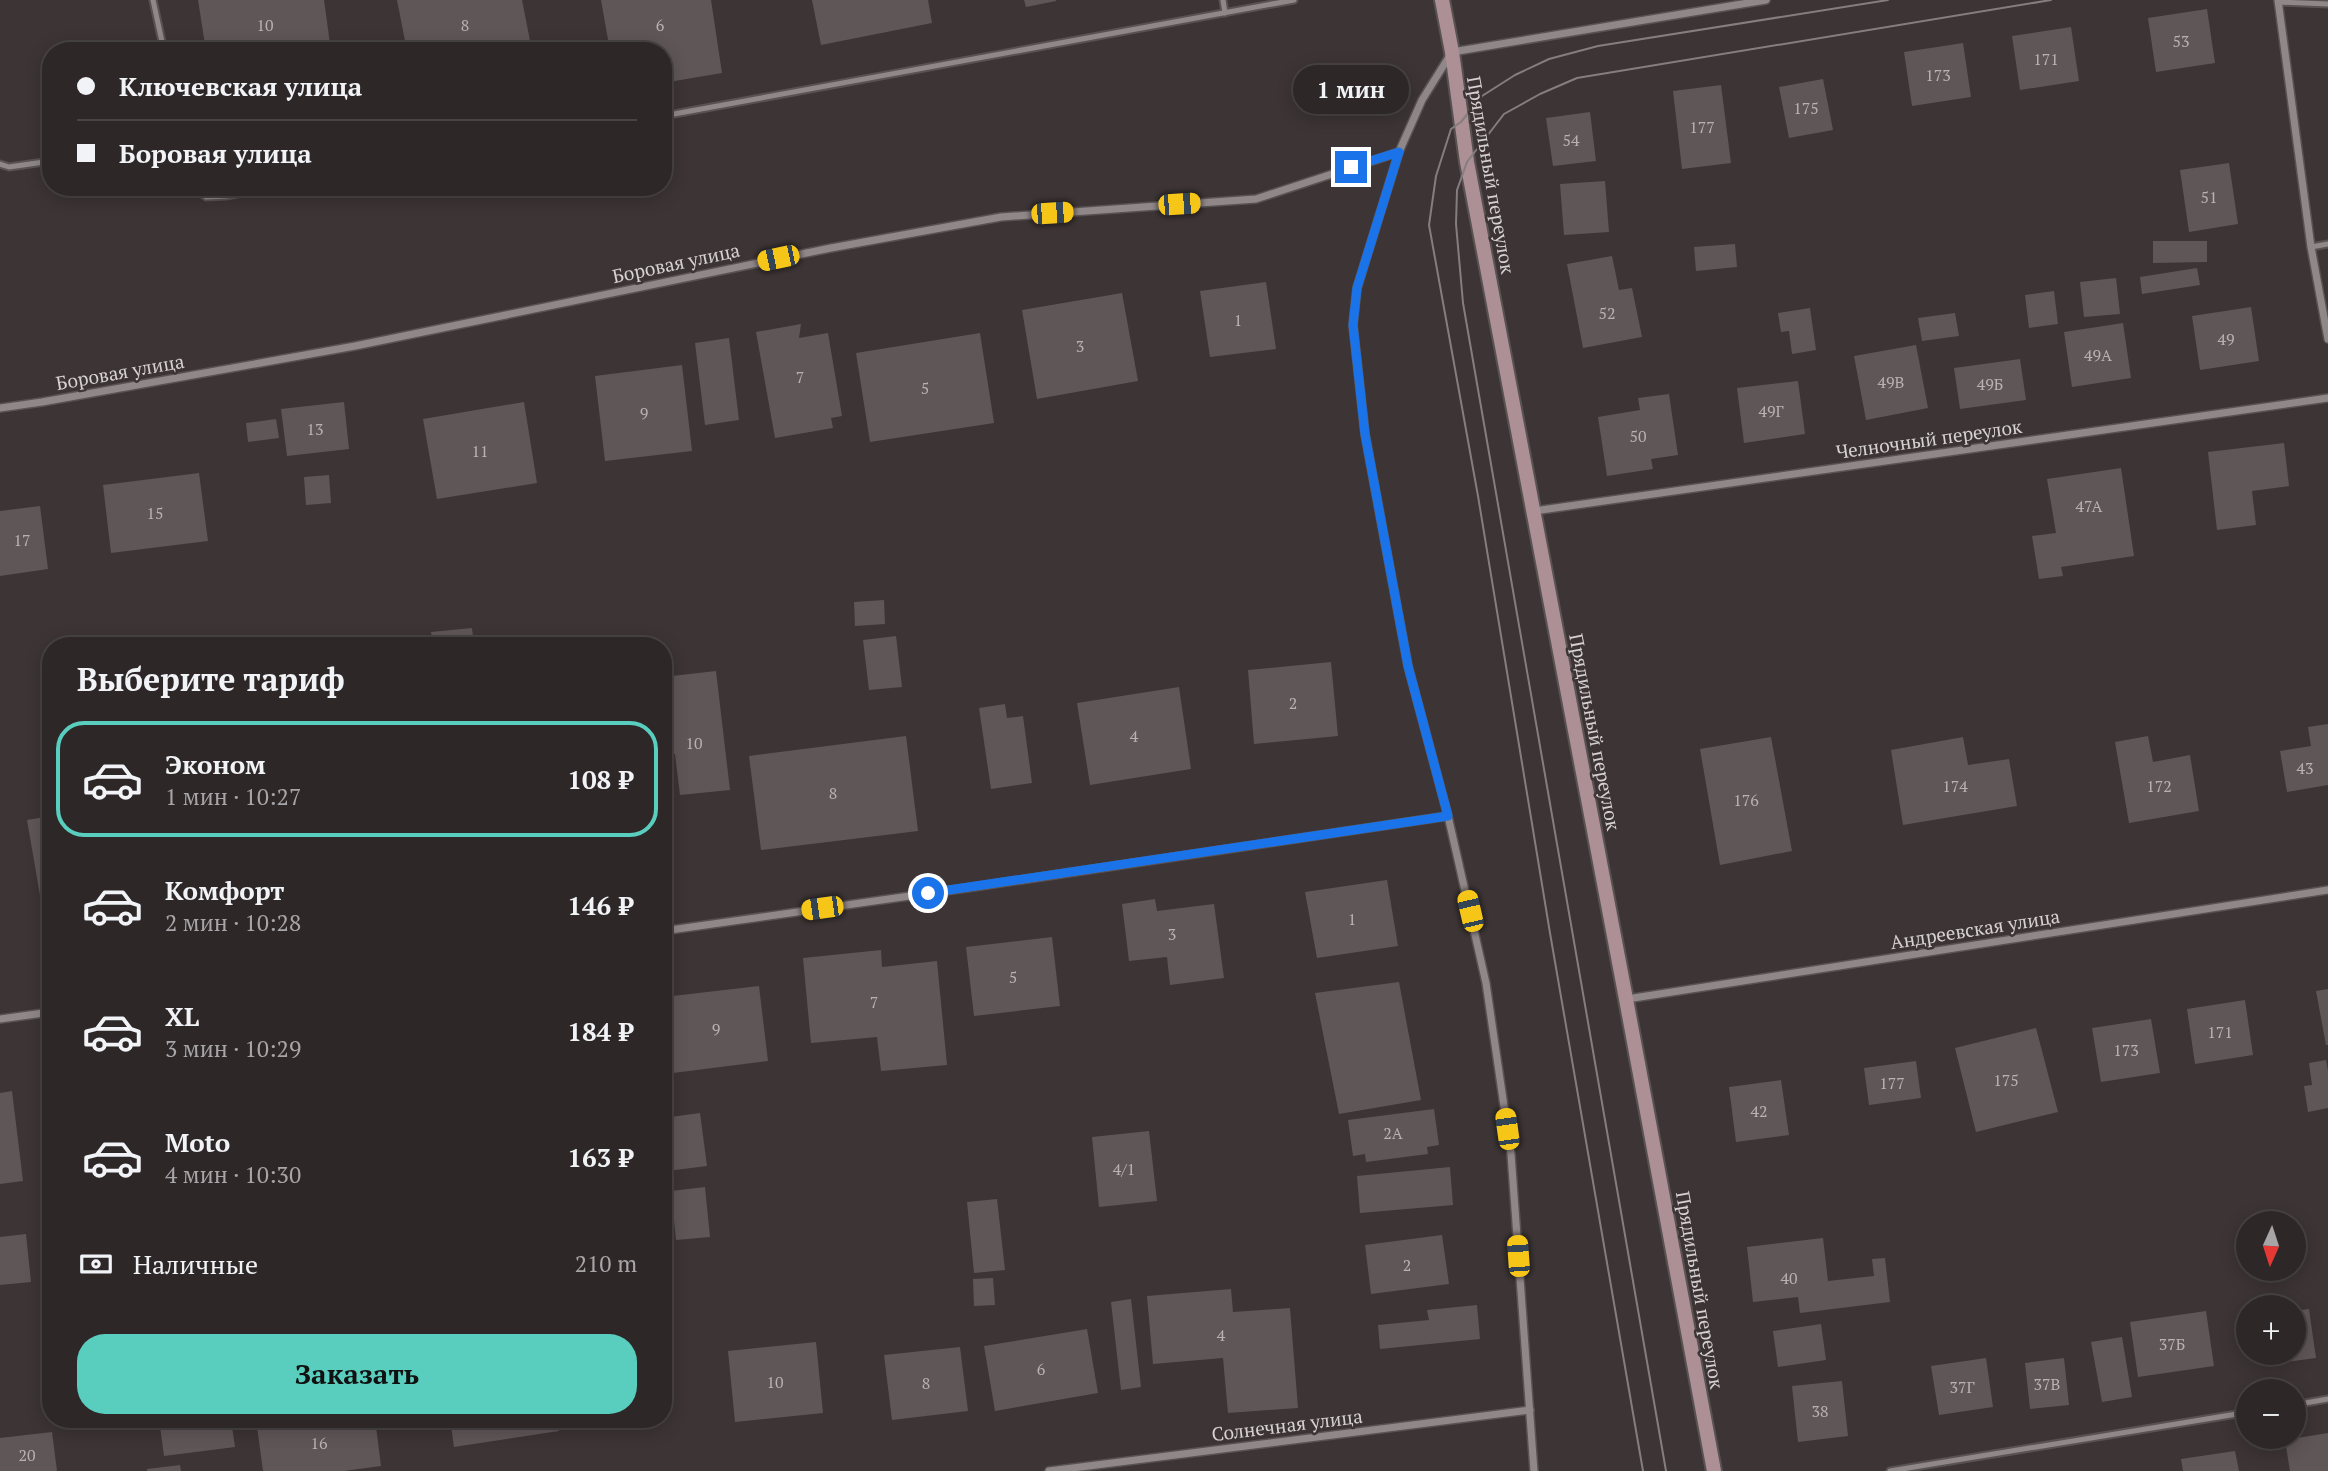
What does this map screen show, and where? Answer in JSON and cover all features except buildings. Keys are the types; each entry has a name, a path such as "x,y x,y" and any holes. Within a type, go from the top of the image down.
{"street":[{"name":"Прядильный переулок","path":"1442,0 1467,162 1713,1471"},
{"path":"1534,1471 1511,1154 1486,983 1448,816 1405,652 1365,434 1353,325 1357,288 1399,152 1422,100 1452,52 1766,0"},
{"path":"2278,1 2311,247 2328,339"},
{"name":"Боровая улица","path":"0,408 355,346 831,248 1001,216 1256,199 1399,152"},
{"name":"Челночный переулок","path":"1534,512 2328,398"},
{"path":"672,930 1448,816"},
{"name":"Андреевская улица","path":"1626,999 2328,890"},
{"path":"0,1019 42,1013"},
{"name":"Солнечная улица","path":"1049,1471 1530,1410"}],"lane":[{"path":"153,0 162,42"},
{"path":"1223,0 1225,13"},
{"path":"672,114 1294,0"},
{"path":"2278,1 2328,4"},
{"path":"0,164 9,167 42,162"},
{"path":"205,196 226,196"},
{"path":"2311,247 2328,244"},
{"path":"2306,1403 2328,1399"},
{"path":"1890,1471 2236,1414"}],"tram line":[{"path":"1643,1471 1478,496 1429,225 1436,176 1451,129 1461,122 1482,96 1515,75 1549,59 1598,46 1888,0"},
{"path":"1666,1471 1463,303 1456,224 1457,190 1467,162 1504,114 1577,78 2051,0"}],"route":[{"path":"928,893 1448,816 1408,666 1365,434 1353,325 1357,288 1399,152 1351,167"}]}
